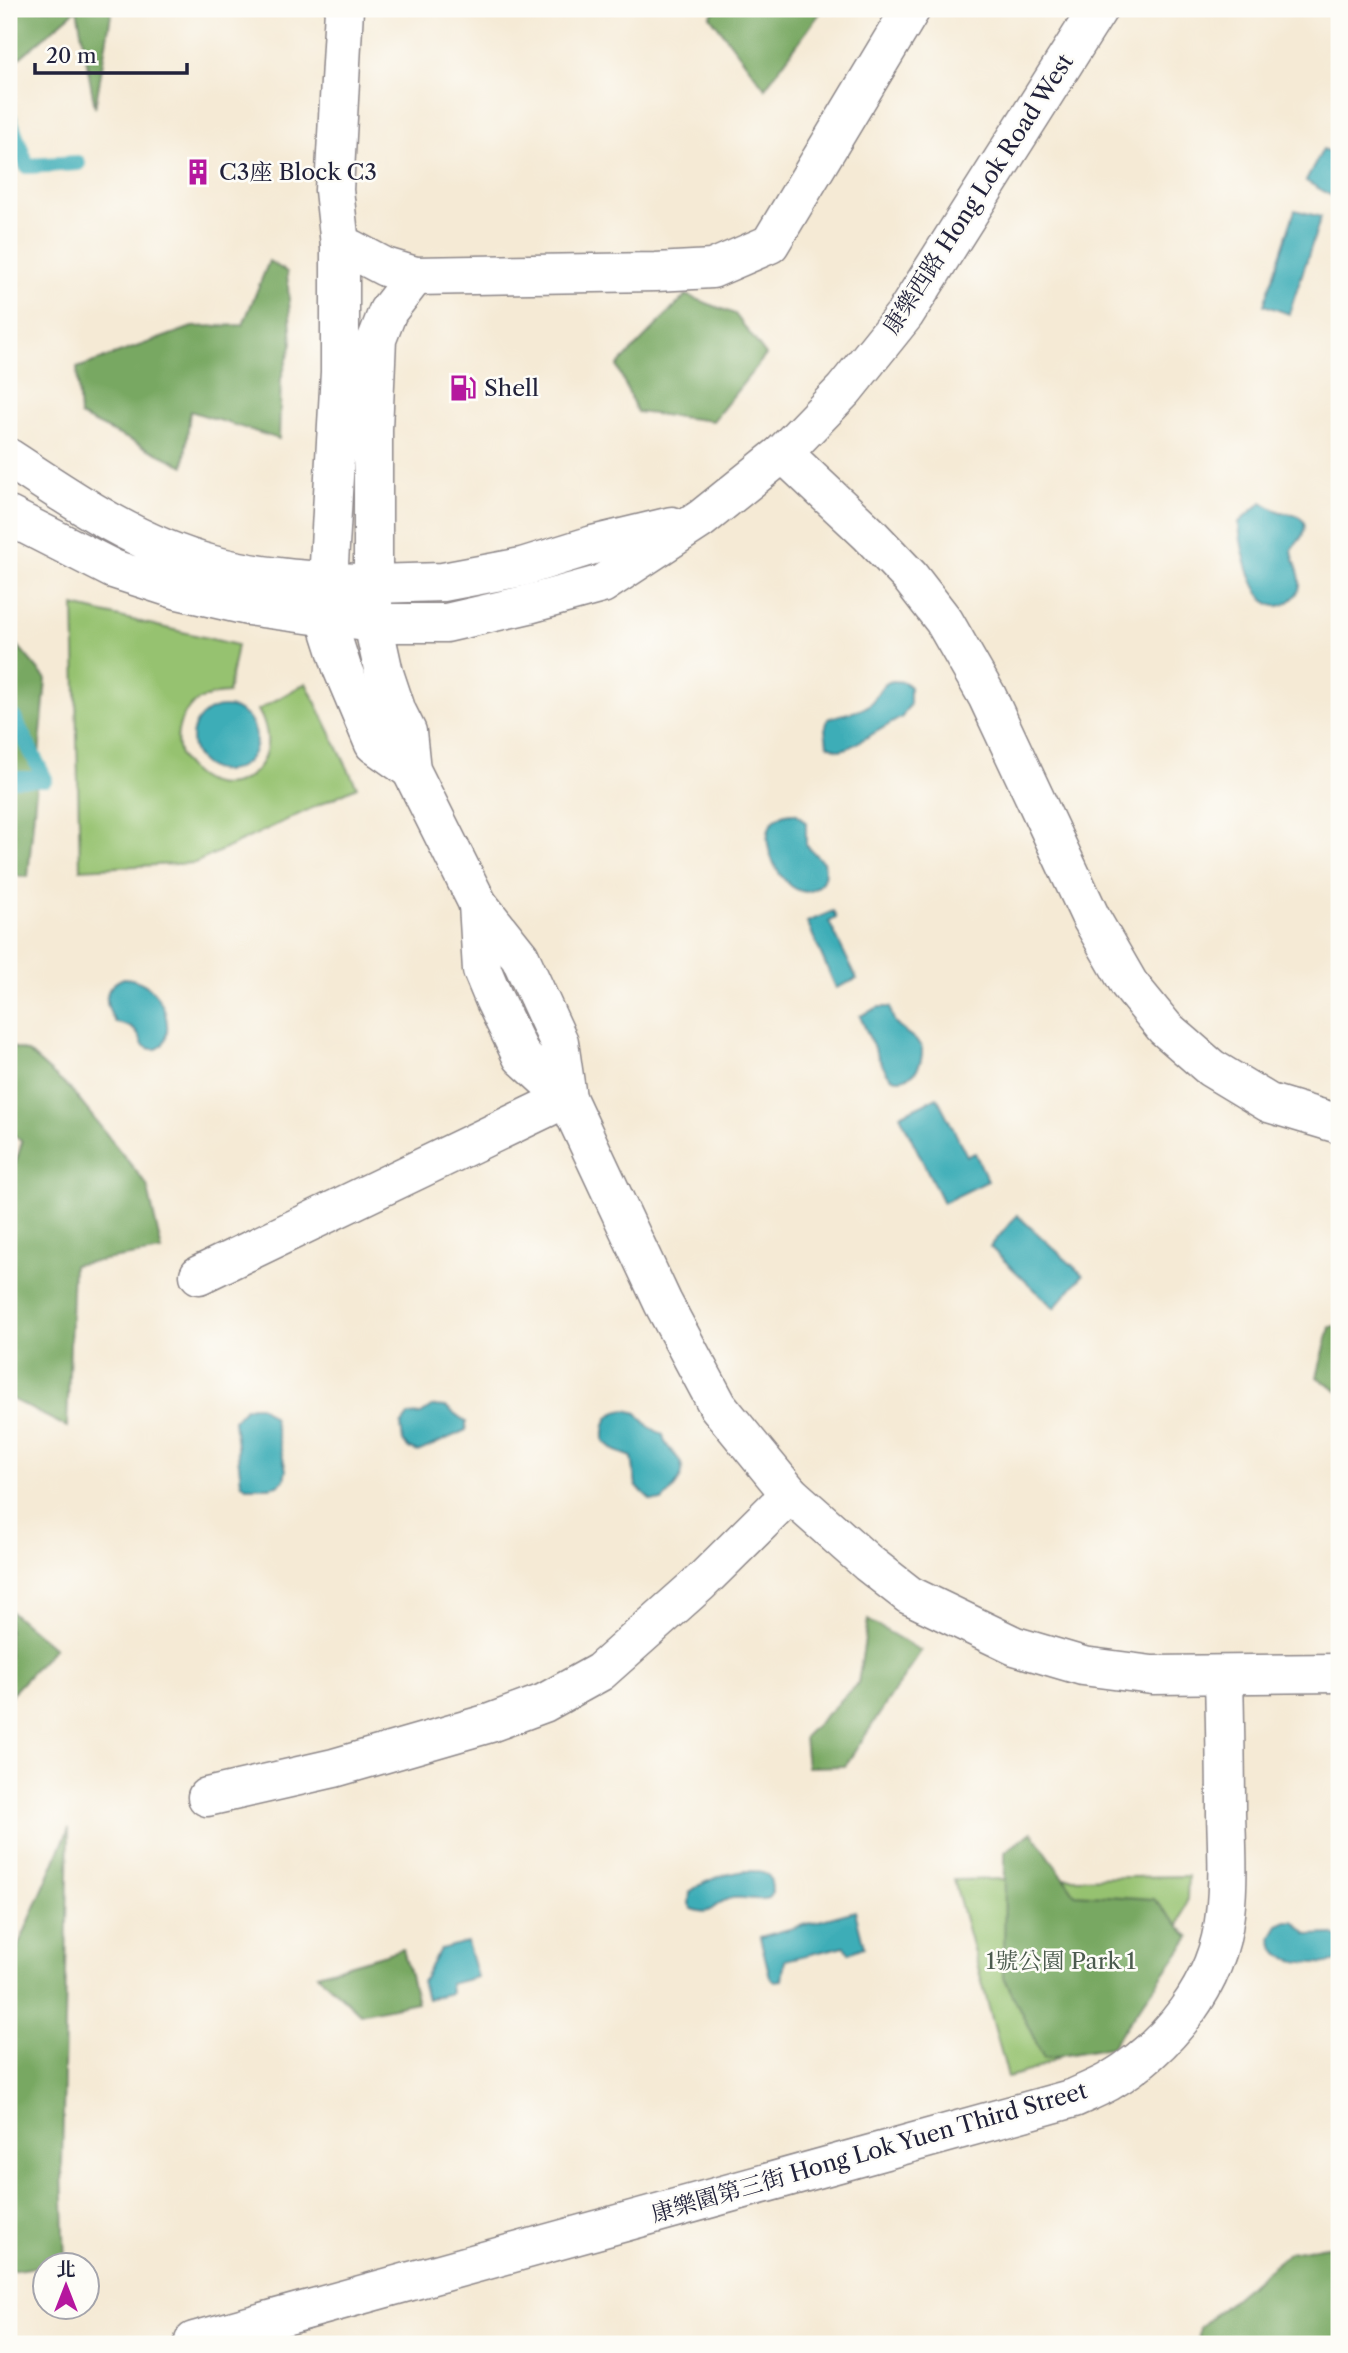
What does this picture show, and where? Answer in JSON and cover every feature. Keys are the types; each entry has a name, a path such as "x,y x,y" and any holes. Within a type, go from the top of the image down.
{"street":[{"path":"344,9 334,190 340,245 340,372 326,598 342,668 374,744 411,770"},
{"path":"340,245 384,267 415,276 712,269 770,244 911,9"},
{"name":"康樂西路 Hong Lok Road West","path":"326,598 373,622 446,622 529,604 602,584 701,519 783,453 844,390 905,314 1098,9"},
{"path":"415,276 388,312 377,339 373,429 373,622 384,673 407,732 411,770 478,904 482,970 494,999 522,1058 567,1098 663,1303 718,1406 790,1494 867,1563 909,1595 1015,1646 1083,1666 1152,1675 1339,1673"},
{"path":"783,453 877,542 910,577 944,621 986,696 1091,918 1129,984 1165,1028 1211,1068 1269,1103 1339,1124"},
{"path":"9,458 121,527 164,548 326,598"},
{"path":"9,516 113,569 178,590 248,606 326,598"},
{"name":"康樂西路 Hong Lok Road West","path":"326,598 373,584 443,582 522,568 593,545 701,519"},
{"path":"199,1275 567,1098"},
{"path":"207,1797 334,1768 490,1723 544,1703 600,1672 701,1583 790,1494"},
{"name":"康樂園第三街 Hong Lok Yuen Third Street","path":"194,2341 1074,2098 1135,2065 1180,2022 1201,1990 1214,1962 1225,1917 1228,1873 1224,1675"}],"green space":[{"path":"9,9 77,9 9,67"},
{"path":"77,9 112,9 95,108"},
{"path":"716,9 823,9 765,88 710,16"},
{"path":"269,261 287,272 292,344 281,379 279,439 190,411 184,466 80,416 77,368 192,327 243,325"},
{"path":"686,295 735,314 766,355 713,421 637,412 617,366"},
{"path":"74,606 237,645 228,693 206,697 194,704 184,714 179,727 177,739 181,756 187,766 202,779 218,784 234,783 249,777 260,765 266,750 266,731 258,710 306,683 357,787 195,863 80,869"},
{"path":"9,635 46,679 28,877 9,875"},
{"path":"9,1046 28,1052 72,1091 147,1185 162,1251 73,1265 67,1427 9,1398 9,1185 22,1142 9,1131"},
{"path":"1339,1325 1339,1392 1317,1377 1330,1327"},
{"path":"9,1610 54,1648 9,1697"},
{"path":"868,1620 921,1651 845,1766 807,1767 804,1737 858,1683"},
{"path":"69,1828 62,2167 65,2252 32,2252 32,2268 9,2271 9,1968"},
{"name":"1號公園 Park 1","path":"1032,1832 1075,1894 1154,1899 1190,1937 1111,2047 1044,2059 1004,1977 1005,1852"},
{"name":"1號公園 Park 1","path":"1188,1876 1187,1899 1176,1937 1087,2043 1036,2069 1008,2077 954,1880"},
{"path":"403,1949 417,2002 360,2014 317,1974"},
{"path":"1339,2244 1339,2344 1198,2344 1200,2327 1289,2252"}],"water":[{"path":"1323,149 1339,156 1334,162 1339,165 1339,200 1306,181"},
{"path":"1295,210 1321,217 1289,314 1264,305"},
{"path":"1262,502 1278,511 1297,516 1304,522 1305,527 1292,549 1300,577 1299,589 1287,603 1276,606 1266,602 1251,577 1240,532 1239,522"},
{"path":"893,681 904,682 910,687 910,704 902,717 848,748 839,750 827,744 825,729 828,719 866,707 883,685"},
{"path":"224,707 247,716 256,739 247,762 224,771 201,762 192,739 201,716"},
{"path":"793,813 806,823 806,845 825,867 821,883 816,888 804,891 792,886 781,875 772,860 768,844 769,829 777,818"},
{"path":"833,911 836,918 829,922 857,979 836,988 807,922"},
{"path":"124,978 142,983 155,994 163,1007 167,1022 166,1035 162,1045 154,1049 143,1045 133,1029 116,1023 109,1010 108,991"},
{"path":"879,1007 890,1007 895,1023 922,1048 918,1068 905,1078 895,1078 885,1070 860,1016"},
{"path":"937,1097 967,1156 975,1153 988,1181 943,1203 900,1115"},
{"path":"1017,1215 1083,1275 1054,1308 990,1247"},
{"path":"260,1406 273,1417 286,1470 284,1480 278,1485 246,1487 241,1482 234,1420 245,1408"},
{"path":"433,1406 446,1407 466,1422 466,1430 418,1452 408,1448 403,1441 401,1425 409,1415 421,1414"},
{"path":"626,1410 637,1413 648,1426 663,1435 682,1467 680,1479 662,1501 651,1500 636,1486 632,1457 616,1451 604,1441 607,1420 614,1413"},
{"path":"745,1871 763,1872 769,1876 772,1893 769,1898 733,1898 722,1901 708,1911 692,1909 689,1904 690,1892 696,1887 716,1878"},
{"path":"855,1911 864,1947 849,1953 845,1946 785,1960 782,1980 774,1981 770,1977 760,1937"},
{"path":"1294,1921 1308,1935 1332,1934 1339,1938 1339,1960 1310,1963 1280,1954 1274,1948 1271,1937 1278,1925"},
{"path":"467,1942 477,1977 450,1984 451,1993 427,1999 422,1981 440,1949"}],"waterway":[{"path":"9,117 27,166 78,163"},
{"path":"9,779 45,779 14,718"}],"place":[{"name":"C3座 Block C3","path":"198,172"},
{"name":"Shell","path":"463,388"}]}
